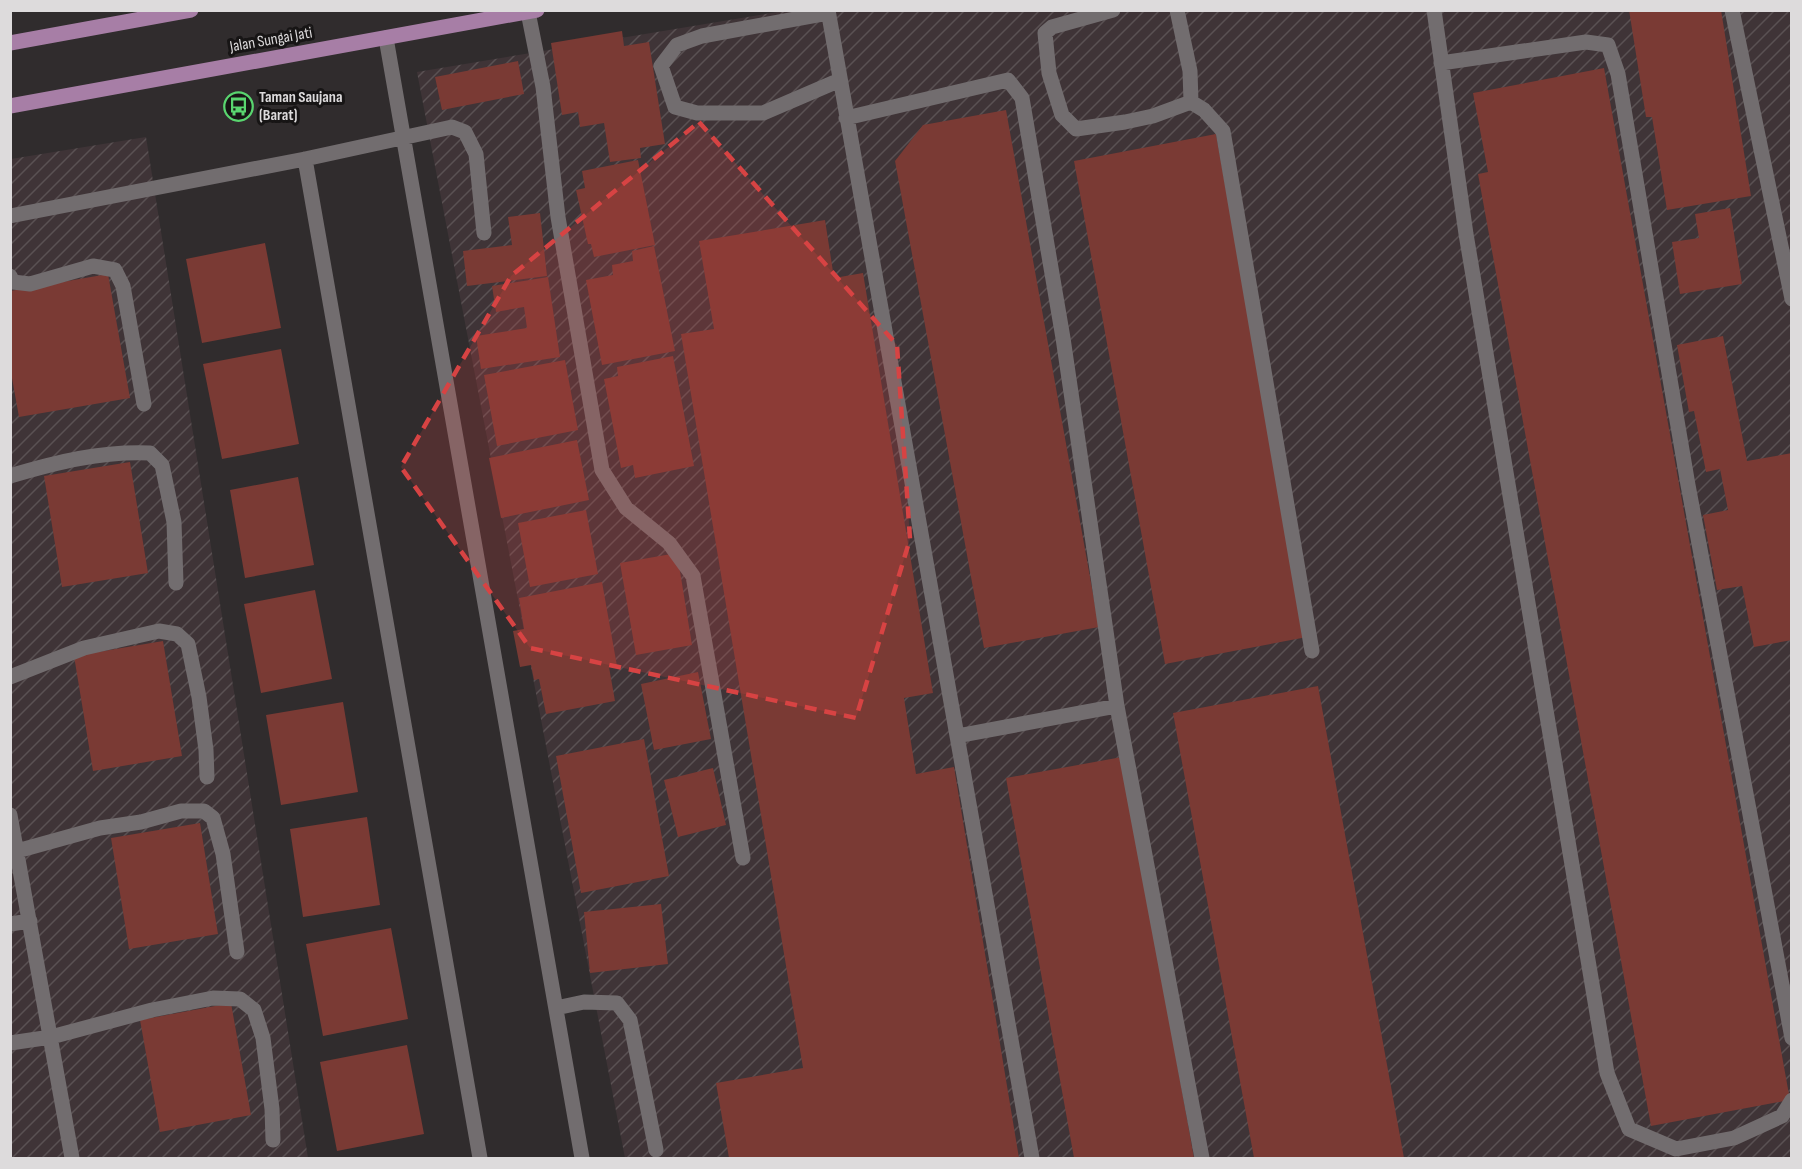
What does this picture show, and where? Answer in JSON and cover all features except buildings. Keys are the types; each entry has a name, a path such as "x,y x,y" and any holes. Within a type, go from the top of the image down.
{"main road":[{"path":"10,43 190,10"},
{"name":"Jalan Sungai Jati","path":"10,106 532,11"}],"street":[{"path":"1113,10 1052,27 1045,33 1049,73 1062,115 1076,129 1153,116 1191,102"},
{"path":"1177,10 1190,71 1191,102"},
{"path":"1434,10 1466,234 1607,1073 1629,1129 1676,1149 1734,1138 1782,1116 1791,1100"},
{"path":"1732,10 1791,299"},
{"path":"532,11 558,217 602,470 626,508 669,543 693,576 743,858"},
{"path":"840,80 763,113 697,113 675,107 661,66 676,45 702,36 828,12 1032,1158"},
{"path":"386,38 582,1158"},
{"path":"1441,63 1586,42 1608,45 1617,75 1688,485 1791,1038"},
{"path":"846,118 1008,80 1022,98 1063,338 1117,706 1202,1158"},
{"path":"1191,102 1204,110 1223,131 1312,651"},
{"path":"10,216 305,159 452,127 465,132 476,154 484,233"},
{"path":"305,159 480,1158"},
{"path":"10,276 13,282 30,284 93,266 115,270 123,286 144,404"},
{"path":"10,476 52,463 92,455 150,453 162,465 174,522 176,583"},
{"path":"10,677 84,648 159,631 177,634 188,644 199,698 207,777"},
{"path":"957,736 1117,706"},
{"path":"17,851 100,828 141,822 180,811 204,811 213,818 224,854 237,952"},
{"path":"10,815 72,1158"},
{"path":"10,924 30,921"},
{"path":"10,1043 51,1037 152,1010 213,998 240,999 254,1010 262,1038 272,1109 273,1140"},
{"path":"556,1008 584,1002 617,1002 630,1020 656,1150"}],"highlighted area":[{"path":"699,122 897,345 910,539 856,718 530,648 401,467 511,276"}],"shaded area":[{"path":"783,11 1791,11 1791,1158 625,1158 417,72"},
{"path":"146,137 308,1158 11,1158 11,159"}],"place":[{"name":"Taman Saujana (Barat)","path":"238,106"}]}
